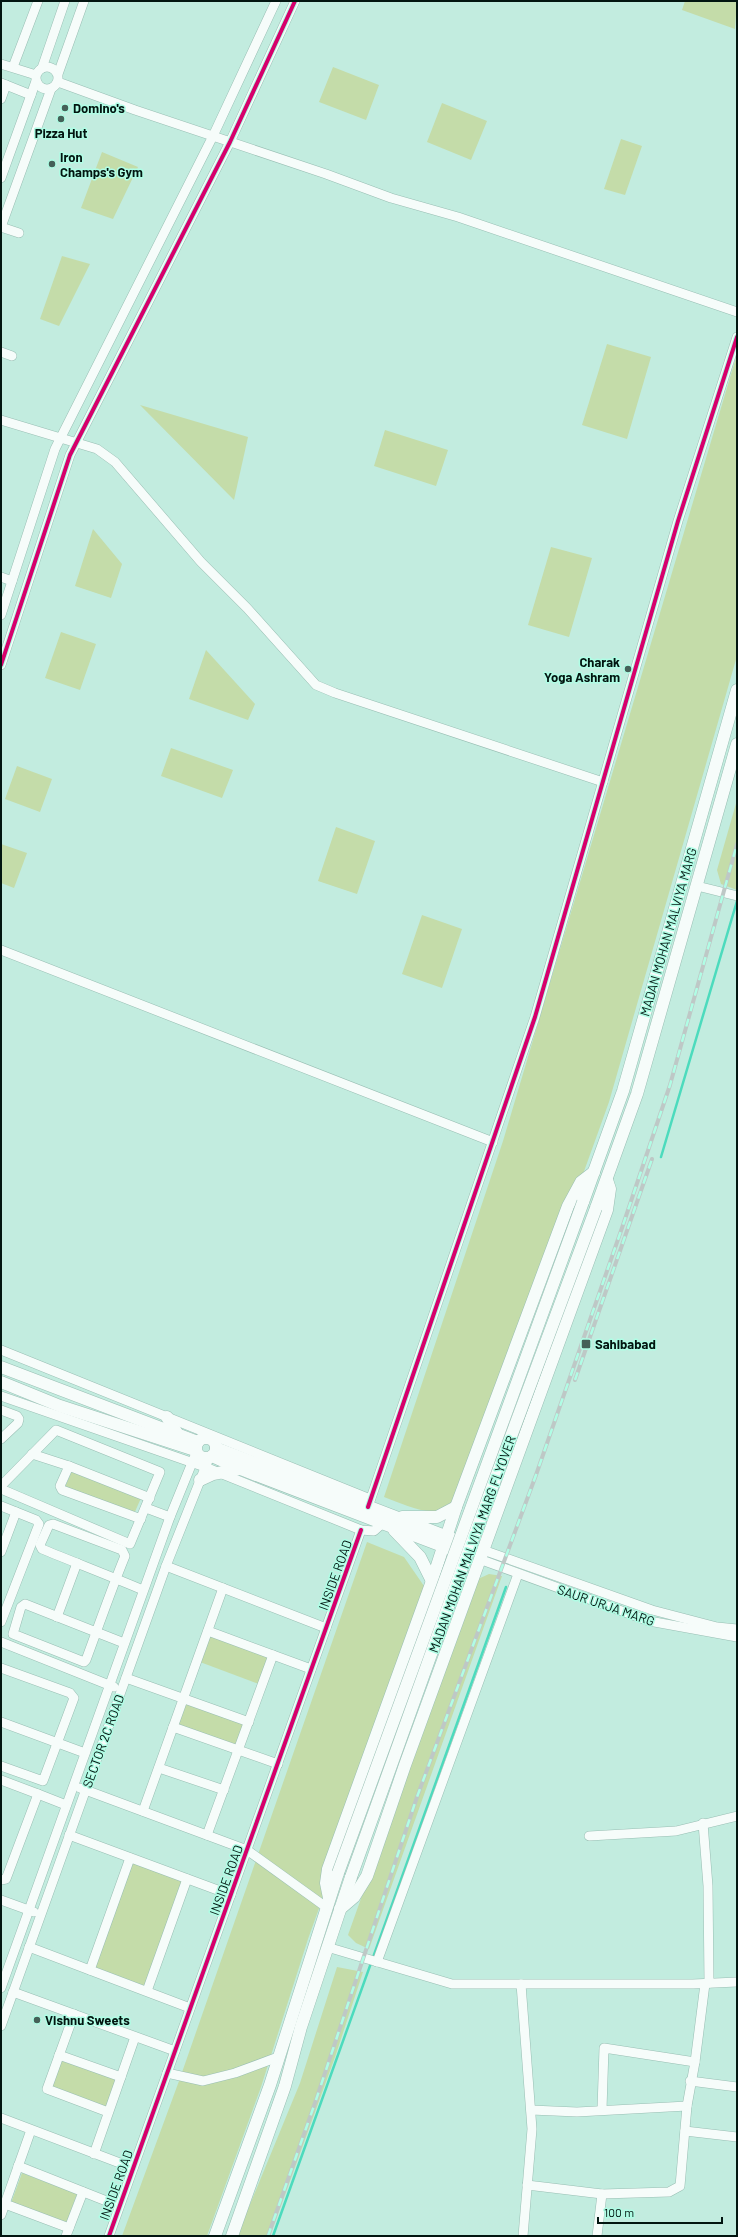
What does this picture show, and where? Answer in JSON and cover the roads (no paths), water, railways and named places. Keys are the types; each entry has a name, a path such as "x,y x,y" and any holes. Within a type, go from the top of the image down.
{"main road":[{"name":"MADAN MOHAN MALVIYA MARG","path":"594,1172 623,1091 737,690"},
{"name":"MADAN MOHAN MALVIYA MARG","path":"607,1180 637,1094 737,744"},
{"name":"MADAN MOHAN MALVIYA MARG FLYOVER","path":"328,1902 594,1172"},
{"path":"215,2235 278,2057 328,1902 326,1884 328,1869 432,1581 456,1507 568,1206 581,1182 594,1172"},
{"name":"MADAN MOHAN MALVIYA MARG FLYOVER","path":"340,1909 458,1579 607,1180"},
{"path":"232,2236 285,2086 301,2027 340,1909 354,1897 367,1876 481,1555 607,1210 610,1189 607,1180"},
{"path":"1,1367 178,1435"},
{"path":"1,1382 60,1406 195,1452"},
{"path":"167,1417 178,1435 203,1458 210,1457 369,1503 389,1522 420,1556 432,1581"},
{"path":"195,1452 203,1438 210,1439 215,1443 210,1457"},
{"path":"210,1457 481,1555"},
{"path":"200,1480 218,1473 240,1469"},
{"path":"389,1522 437,1517 456,1507"}],"street":[{"path":"13,67 38,1"},
{"path":"1,178 4,159 31,95 36,78 42,68 65,1"},
{"path":"19,233 1,227 51,89 58,78 84,1"},
{"path":"1,615 55,449 213,136 276,1"},
{"path":"1,665 70,455 230,142 295,1"},
{"path":"1,64 13,67 36,78 43,89 51,89"},
{"path":"42,68 53,68 58,78 230,142 391,198 458,217 737,312"},
{"path":"1,99 4,84 31,95"},
{"path":"141,278 156,286"},
{"path":"1,1350 167,1417 369,1503 535,1017 695,465 737,337"},
{"path":"1,352 12,356"},
{"path":"1,420 97,449 115,462 201,562 247,608 316,685 335,693 603,782"},
{"path":"1,577 12,581"},
{"path":"697,886 736,896"},
{"path":"1,950 493,1142"},
{"path":"1,1396 195,1452"},
{"path":"1,1410 18,1416 19,1419 18,1423 1,1440"},
{"path":"1,1486 54,1432 59,1431 159,1470 160,1473 131,1543 128,1544 1,1489"},
{"name":"SECTOR 2C ROAD","path":"1,1988 4,1970 29,1910 143,1590 195,1452"},
{"path":"32,1454 69,1466 150,1498"},
{"path":"210,1457 218,1473 361,1530 374,1531 389,1522"},
{"name":"SECTOR 2C ROAD","path":"1,2026 166,1566 210,1457"},
{"path":"69,1466 60,1486 62,1490 141,1519"},
{"path":"1,1506 36,1520 39,1524 1,1622"},
{"path":"146,1508 170,1516"},
{"path":"1,1552 16,1512"},
{"path":"124,1643 96,1632 57,1617 23,1605 12,1633 84,1662 96,1632 116,1579 125,1556 122,1550 51,1524 40,1547 77,1563 116,1579 143,1590"},
{"name":"INSIDE ROAD","path":"109,2236 361,1530"},
{"name":"SAUR URJA MARG","path":"481,1555 518,1574 649,1621 737,1637"},
{"name":"SAUR URJA MARG","path":"481,1555 652,1610 717,1627 737,1629"},
{"path":"57,1617 77,1563"},
{"path":"166,1566 326,1628"},
{"path":"376,1962 518,1574"},
{"path":"143,1811 223,1588"},
{"path":"208,1631 312,1669"},
{"path":"1,1642 121,1690"},
{"path":"207,1835 273,1655"},
{"path":"1,1668 73,1695 43,1781 1,1766"},
{"path":"126,1678 249,1722"},
{"path":"1,1722 85,1753"},
{"path":"173,1727 278,1764"},
{"path":"159,1768 224,1790"},
{"path":"1,1780 66,1805"},
{"path":"74,1785 247,1850 328,1902"},
{"path":"1,1880 6,1879 38,1794"},
{"path":"589,1836 676,1831 703,1823 737,1816"},
{"path":"527,2185 602,2194 669,2192 678,2189 681,2183 690,2081 695,2062 707,1984 708,1886 703,1823"},
{"path":"69,1835 231,1895"},
{"path":"90,1970 130,1858"},
{"path":"147,1991 187,1879"},
{"path":"1,1900 41,1915"},
{"path":"29,1947 190,2008"},
{"path":"327,1947 452,1984 707,1984 737,1982"},
{"path":"521,1984 532,2129 523,2236"},
{"path":"13,1992 175,2051"},
{"path":"74,2014 47,2089 108,2112"},
{"path":"94,2154 135,2037"},
{"path":"602,2109 604,2048 695,2062"},
{"path":"59,2055 121,2077"},
{"path":"167,2073 203,2081 235,2073 278,2057"},
{"path":"690,2081 737,2087"},
{"path":"531,2110 577,2112 602,2109 687,2106"},
{"path":"1,2118 133,2168"},
{"path":"1,2215 31,2130"},
{"path":"686,2132 737,2138"},
{"path":"18,2166 119,2206"},
{"path":"4,2204 68,2232 82,2192"},
{"path":"597,2236 602,2194"}],"waterway":[{"path":"661,1157 737,901"},
{"path":"273,2236 506,1587"}],"railway":[{"path":"268,2236 315,2103 417,1797 536,1475 623,1225 670,1085 737,844"},
{"path":"575,1380 652,1159"}],"place":[{"name":"Domino's","path":"65,108"},
{"name":"Pizza Hut","path":"61,119"},
{"name":"Iron Champs's Gym","path":"52,164"},
{"name":"Charak Yoga Ashram","path":"628,669"},
{"name":"Sahibabad","path":"586,1344"},
{"name":"Vishnu Sweets","path":"37,2020"}]}
